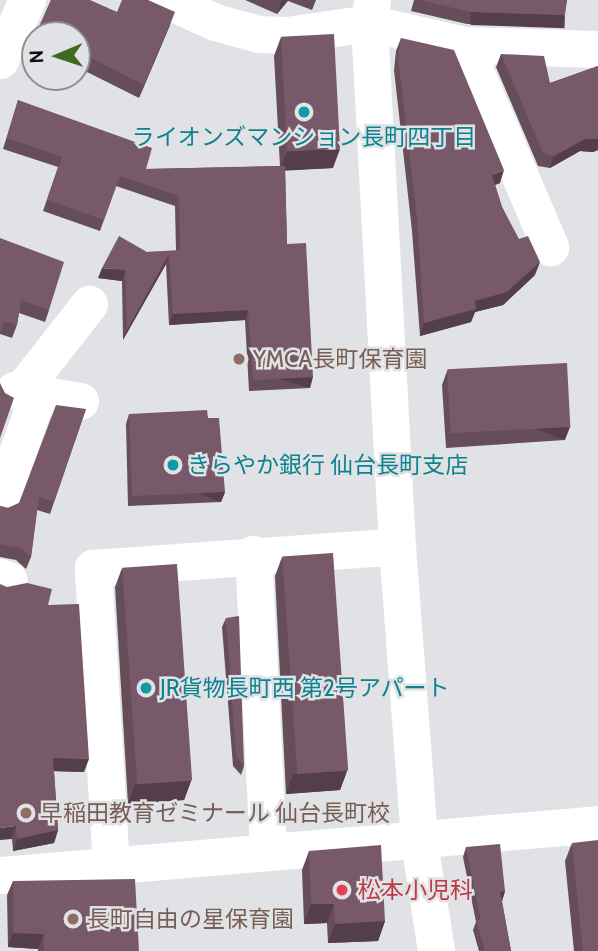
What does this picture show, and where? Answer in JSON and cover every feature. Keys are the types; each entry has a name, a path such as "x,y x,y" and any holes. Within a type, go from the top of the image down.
{"street":[{"path":"0,61 27,0"},
{"path":"166,0 215,22 260,34 287,35 370,11 464,45 598,49"},
{"path":"370,11 397,546 419,842 436,951"},
{"path":"464,45 550,247"},
{"path":"1,500 19,391 89,304"},
{"path":"19,391 80,401"},
{"path":"110,866 93,568 253,554 397,546"},
{"path":"253,554 268,852"},
{"path":"0,875 419,842 598,824"}],"building":[{"path":"51,0 90,0 117,12 122,0 148,0 175,12 144,85 91,58 91,21 42,21"},
{"path":"419,0 567,0 565,15 471,12"},
{"name":"ライオンズマンション長町四丁目","path":"334,34 340,149 287,152 281,37"},
{"path":"401,38 454,50 504,170 492,175 502,207 519,239 528,236 540,262 507,292 475,301 476,309 424,323 417,218 398,57"},
{"path":"501,54 544,56 550,83 598,66 598,139 585,139 554,156 543,153"},
{"path":"18,100 152,148 146,169 285,166 287,244 306,243 313,377 253,380 248,310 173,314 169,254 127,330 125,270 102,268 119,236 147,252 180,250 179,196 120,176 104,220 47,200 62,157 7,138"},
{"path":"0,238 64,262 49,310 21,300 17,325 4,321 0,333"},
{"path":"567,363 570,427 451,433 447,369"},
{"path":"0,383 5,393 14,398 0,438"},
{"path":"56,405 86,409 54,502 39,497 31,557 20,548 0,544 0,506 8,508 19,503"},
{"name":"きらやか銀行 仙台長町支店","path":"207,410 208,418 219,418 225,492 132,496 129,414"},
{"path":"333,553 348,770 297,774 282,557"},
{"name":"JR貨物長町西 第2号アパート","path":"177,564 192,780 137,784 122,568"},
{"path":"27,583 52,589 48,605 79,604 89,759 53,758 58,830 17,839 16,826 0,828 0,584 7,587"},
{"path":"239,616 244,766 236,756 226,618"},
{"path":"598,840 598,951 583,951 572,843"},
{"path":"500,844 505,891 500,892 511,951 485,951 476,920 481,920 466,847"},
{"path":"381,845 385,921 335,924 334,904 311,904 309,851"},
{"name":"長町自由の星保育園","path":"135,879 139,951 44,951 44,934 13,933 13,881"}],"place":[{"name":"ライオンズマンション長町四丁目","path":"304,112"},
{"name":"YMCA長町保育園","path":"239,359"},
{"name":"きらやか銀行 仙台長町支店","path":"173,465"},
{"name":"JR貨物長町西 第2号アパート","path":"146,688"},
{"name":"早稲田教育ゼミナール 仙台長町校","path":"26,813"},
{"name":"松本小児科","path":"342,890"},
{"name":"長町自由の星保育園","path":"73,919"}]}
